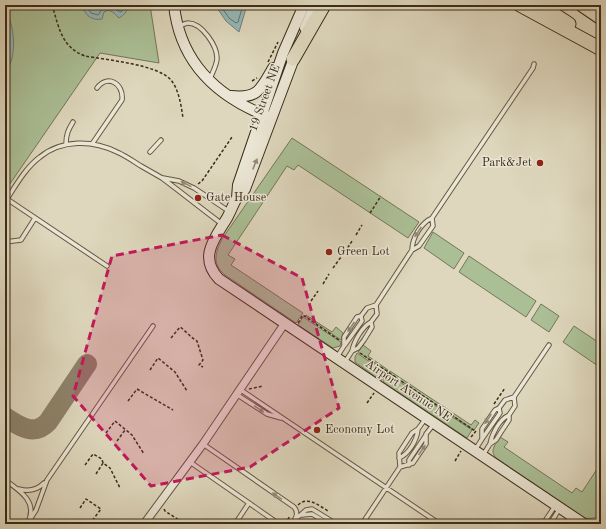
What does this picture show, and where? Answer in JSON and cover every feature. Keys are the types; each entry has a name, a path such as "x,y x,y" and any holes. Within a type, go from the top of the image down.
{"highway":[{"path":"288,56 324,5"},
{"path":"520,5 601,49"},
{"path":"540,5 601,45"},
{"path":"582,5 601,18"}],"street":[{"path":"174,5 180,37 193,62 210,80 228,95 246,107 267,116"},
{"name":"19 Street NE","path":"219,279 214,274 209,264 209,254 213,240 237,198 238,185 267,116 304,5"},
{"name":"19 Street NE","path":"288,56 315,5"},
{"path":"228,95 246,97 258,91 288,56"},
{"name":"Airport Avenue NE","path":"219,279 584,524"},
{"path":"144,524 241,390 285,323"}],"lane":[{"path":"177,27 187,23 193,24 204,32 210,39 217,57 210,80"},
{"path":"412,250 412,242 426,221 432,218 533,68 534,64"},
{"path":"92,144 122,100 120,88 116,83 110,81 104,82 97,88"},
{"path":"66,144 67,133 73,122"},
{"path":"150,152 160,140"},
{"path":"107,266 36,218 6,201 28,169 38,158 54,148 66,144 79,143 107,147 119,152 161,178 223,224"},
{"path":"161,178 179,181 194,188 230,212"},
{"path":"5,242 20,240 36,218"},
{"path":"340,360 344,346 344,336 357,317 362,316 367,308 376,305 412,250 419,246 433,226 432,218"},
{"path":"340,360 358,348 364,340 372,327 372,322 377,314 376,305"},
{"path":"16,488 25,491 32,490 39,487 47,480 153,326"},
{"path":"478,453 482,439 482,429 504,400 514,397 549,345"},
{"path":"241,390 267,414 284,419 440,524"},
{"path":"478,453 496,440 510,420 509,414 515,406 514,397"},
{"path":"362,524 400,467 399,453 412,433 430,421"},
{"path":"400,467 413,463 426,444 426,434 430,421"},
{"path":"203,444 294,507 297,512 297,518"},
{"path":"190,462 279,524"},
{"path":"5,480 28,499 31,509 28,522"},
{"path":"28,522 36,510 47,480"},
{"path":"235,524 249,503"},
{"path":"543,524 558,507"},
{"path":"550,524 558,507"},
{"path":"292,524 306,510 312,509 335,524"},
{"path":"297,518 306,514 312,514 329,524"}],"path":[{"path":"52,5 63,40 78,54 145,67 160,72 168,77 172,81 176,90 181,104 183,118"},
{"path":"267,63 280,38"},
{"path":"252,81 262,73"},
{"path":"194,188 202,182 232,137 233,138"},
{"path":"370,213 382,196"},
{"path":"356,235 362,225"},
{"path":"345,252 352,240"},
{"path":"333,268 341,257"},
{"path":"323,284 329,274"},
{"path":"311,301 318,291"},
{"path":"296,325 303,316 340,341"},
{"path":"171,338 180,326 187,331 197,341 203,360 200,365 203,368"},
{"path":"358,352 475,431"},
{"path":"150,370 158,358 175,372 187,391"},
{"path":"382,381 388,372"},
{"path":"241,390 263,386"},
{"path":"128,401 136,389 173,410"},
{"path":"367,402 376,390"},
{"path":"106,433 115,421 132,435 144,454"},
{"path":"117,441 125,430"},
{"path":"455,461 463,448"},
{"path":"85,465 93,454 102,459 103,463 110,468 120,488"},
{"path":"96,474 103,463"},
{"path":"80,508 86,499 101,509 91,524"},
{"path":"164,508 165,511 185,524"},
{"path":"285,524 292,513"},
{"path":"92,522 96,524"}],"highlighted area":[{"path":"222,235 302,278 339,408 250,467 151,486 73,396 112,256"}],"green space":[{"path":"5,5 150,5 159,63 100,53 5,191"},
{"path":"292,138 419,222 408,238 298,165 294,170 287,166 228,255 235,259 231,265 303,313 296,323 225,275 218,267 216,262 216,254 222,239"},
{"path":"433,232 464,253 454,269 424,248"},
{"path":"469,256 536,301 526,317 459,272"},
{"path":"541,304 559,316 549,332 531,320"},
{"path":"306,315 332,332 336,327 343,333 341,340 305,316"},
{"path":"303,317 341,342 340,346 333,348 298,325"},
{"path":"574,326 601,344 601,368 563,342"},
{"path":"363,345 371,351 368,356 388,370 387,371 358,352"},
{"path":"357,353 386,373 381,381 355,362"},
{"path":"390,371 471,425 475,420 479,423 474,430 389,373"},
{"path":"388,374 472,430 467,438 383,382"},
{"path":"500,437 508,442 504,447 572,493 576,488 582,492 601,463 601,515 593,518 585,518 496,458 493,450"}],"water":[{"path":"82,5 129,5 125,13 119,18 109,10 104,12 102,19 95,19 85,12"},
{"path":"215,5 247,5 239,32 226,21"},
{"path":"5,7 10,19 14,45 11,60 5,76"}],"taxiway":[{"path":"5,417 26,428 37,429 43,426 48,422 87,364"}],"place":[{"name":"Park&Jet","path":"540,163"},
{"name":"Gate House","path":"198,198"},
{"name":"Green Lot","path":"329,252"},
{"name":"Economy Lot","path":"317,430"}]}
